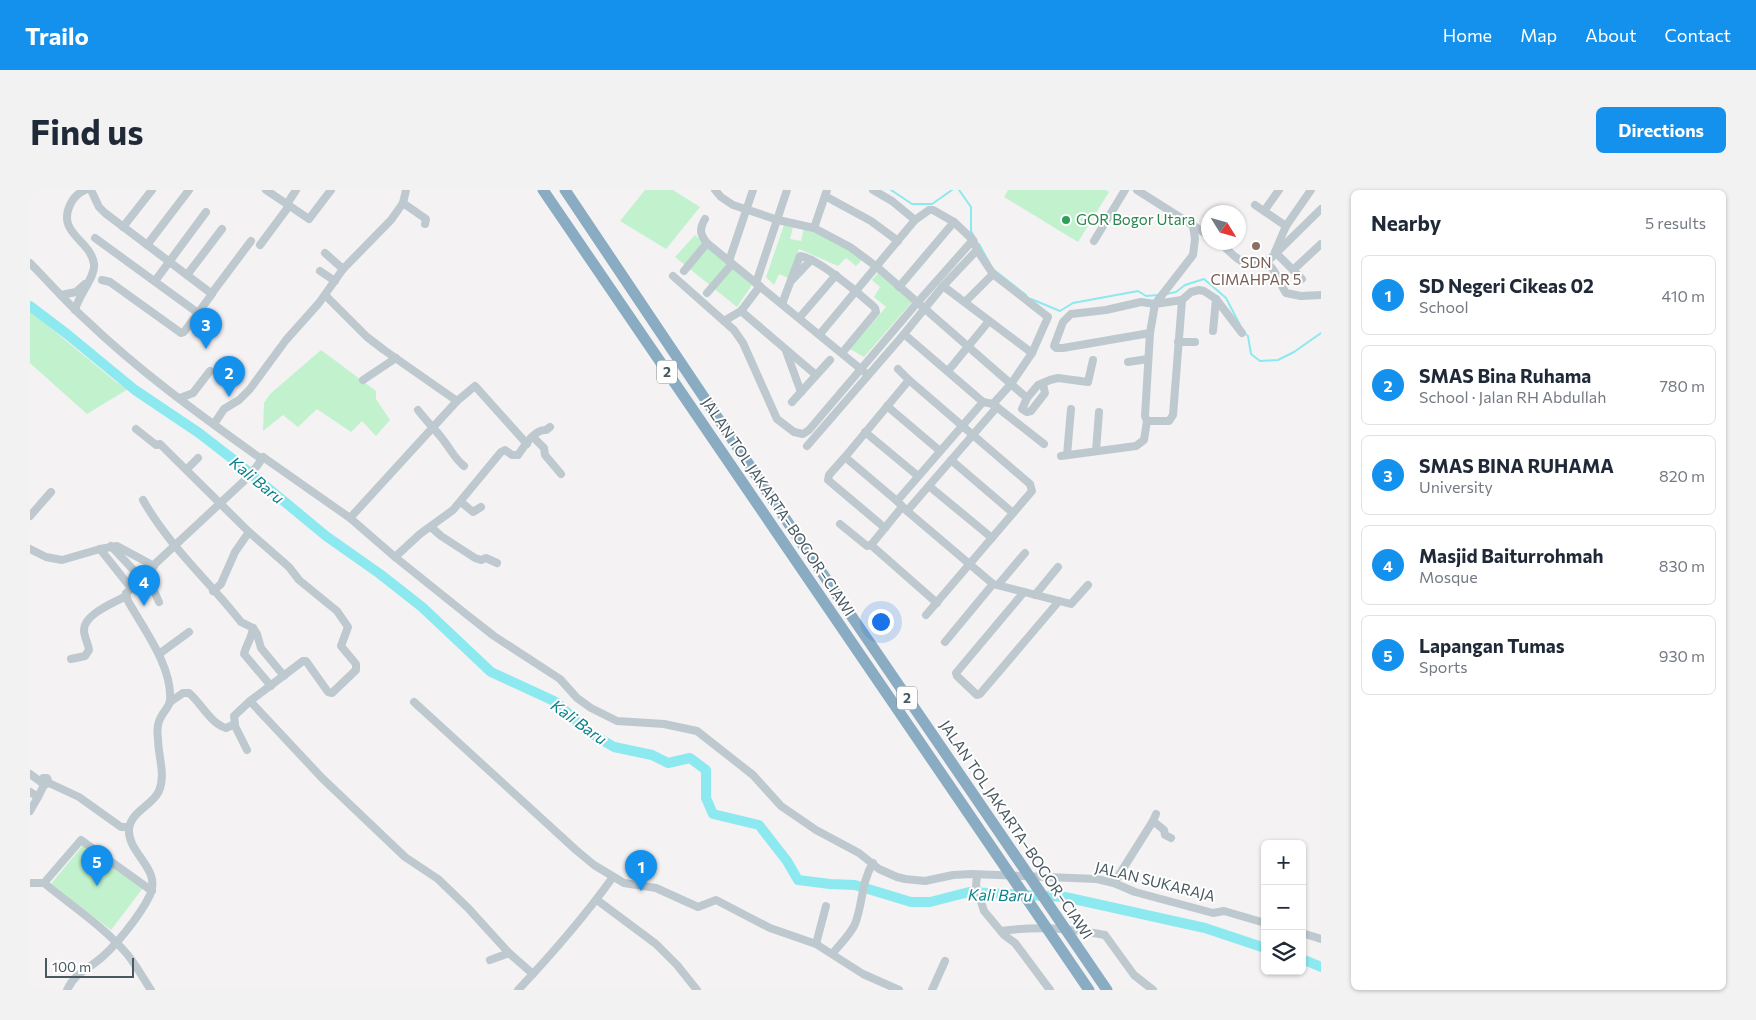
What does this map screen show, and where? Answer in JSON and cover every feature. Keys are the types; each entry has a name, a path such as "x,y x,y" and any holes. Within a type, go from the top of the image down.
{"highway":[{"name":"JALAN TOL JAKARTA–BOGOR–CIAWI","path":"543,190 1089,990"},
{"name":"JALAN TOL JAKARTA–BOGOR–CIAWI","path":"565,190 803,545 1106,988"},
{"path":"791,554 803,545"}],"street":[{"path":"76,310 77,303 94,270 93,260 69,227 67,217 72,201 80,192 85,190"},
{"path":"91,190 99,207 123,228 212,293"},
{"path":"123,228 152,190"},
{"path":"147,245 190,190"},
{"path":"266,190 309,219 331,190"},
{"path":"260,245 288,205 296,190"},
{"path":"214,424 224,409 239,400 250,388 286,340 325,295 343,269 380,234 403,203 406,190"},
{"path":"715,190 728,202 778,220 814,228 850,247 877,267 1027,398"},
{"path":"707,293 730,262 753,190"},
{"path":"724,321 740,311 758,285 787,190"},
{"path":"873,190 892,201 915,220"},
{"path":"1094,241 1125,190"},
{"path":"1137,190 1201,231"},
{"path":"1264,212 1279,190"},
{"path":"1276,252 1286,226 1311,190"},
{"path":"814,228 826,193 871,220 898,241"},
{"path":"403,203 426,219 425,224"},
{"path":"1255,205 1286,226"},
{"path":"1265,264 1321,209"},
{"path":"820,334 915,220 929,210 937,211 954,222 973,240 993,274 1048,317 1032,353 995,405 929,486 902,506"},
{"path":"155,281 206,212"},
{"path":"705,219 702,224 701,234 707,243 868,375"},
{"path":"899,287 954,222"},
{"path":"1071,409 1064,456 1123,448 1139,444 1146,436 1147,421 1145,416 1148,359 1150,333 1156,304 1193,255 1195,239 1193,226"},
{"path":"187,276 222,229"},
{"path":"95,238 198,313"},
{"path":"102,280 110,282 181,334 250,240"},
{"path":"673,276 734,330 743,343 777,420 803,434 809,430 860,368 973,240"},
{"path":"684,271 707,243"},
{"path":"1293,270 1321,244"},
{"path":"807,446 944,286 978,250"},
{"path":"1228,250 1240,261 1254,265 1265,264 1272,268 1286,293 1301,296 1321,295"},
{"path":"1276,252 1302,279"},
{"path":"325,253 343,269"},
{"path":"782,304 791,282 812,260 836,275 876,308 876,312 842,353"},
{"name":"JALAN SUKARAJA","path":"30,262 76,310 119,350 260,458 263,457 350,518 395,558 494,636 560,679 577,698 617,722 664,724 697,731 753,775 781,806 816,830 859,853 879,869 906,879 925,880 953,875 1098,879 1114,883 1135,892 1213,913 1224,911 1261,922"},
{"path":"320,270 335,281"},
{"path":"965,302 993,274"},
{"path":"800,318 836,275"},
{"path":"61,295 76,292 87,283"},
{"path":"944,286 1032,353"},
{"path":"1150,333 1063,348 1056,348 1054,346 1063,322 1071,314 1106,310 1141,302 1156,304 1182,300 1191,292 1199,290 1216,299 1242,333"},
{"path":"325,295 367,336 456,401"},
{"path":"1213,331 1216,299"},
{"path":"1147,421 1169,420 1173,415 1182,300"},
{"path":"740,311 816,376"},
{"path":"948,371 990,321"},
{"path":"904,334 983,402 995,405 1044,444"},
{"path":"1178,342 1195,342"},
{"path":"786,350 801,392"},
{"path":"363,380 396,358"},
{"path":"1128,362 1148,359"},
{"path":"792,402 830,360"},
{"path":"1043,384 1045,393 1031,411 1027,412 1022,409 1027,398 1038,385 1058,378 1088,382 1093,360"},
{"path":"898,369 1030,484 1032,491 926,616"},
{"path":"180,398 193,392 210,371"},
{"path":"885,528 828,480 829,475 909,380"},
{"path":"350,518 456,401 474,386 527,444"},
{"path":"871,545 902,506 918,476 983,402"},
{"path":"887,406 940,451"},
{"path":"418,410 464,466"},
{"path":"1096,451 1099,412"},
{"path":"395,558 420,534 450,513 461,502 501,452 505,450 512,455 518,456 538,431 546,430 550,427"},
{"path":"136,430 156,445 160,444 187,469 249,532 289,566 300,580 337,611 348,627 340,646 356,664 356,670 331,693 328,692 306,661 297,665 250,701 234,716 236,722 234,724 247,750"},
{"path":"865,432 918,476"},
{"path":"533,437 544,448 545,455 561,474"},
{"path":"71,659 85,656 89,650 84,629 87,622 101,609 126,596 126,593 131,588 142,580 154,566 244,480 263,457"},
{"path":"845,457 995,584 1071,604 1088,585"},
{"path":"187,469 198,458"},
{"path":"951,460 1013,513"},
{"path":"929,486 992,538"},
{"path":"30,516 51,492"},
{"path":"143,500 150,513 175,546 213,591 229,606 241,622 252,628 259,637 261,648 284,676"},
{"path":"461,502 473,512 481,507"},
{"path":"840,524 867,546 871,545 937,603"},
{"path":"430,527 475,558 481,560 486,558 497,563"},
{"path":"213,591 221,584 236,552 249,532"},
{"path":"30,549 46,557 62,560 111,546 120,548 154,566"},
{"path":"111,546 155,593 159,602"},
{"path":"100,548 131,588"},
{"path":"945,642 995,584 1025,553"},
{"path":"1035,595 1058,567"},
{"path":"1024,592 956,673 956,676 977,695 980,694 1059,601"},
{"path":"126,596 158,654 166,676 170,702"},
{"path":"252,628 252,638 244,654 271,686"},
{"path":"158,654 189,632"},
{"path":"67,990 75,976 96,962 117,943 152,891 153,884 150,872 131,842 129,827 136,815 160,790 162,767 158,728 160,720 170,702 183,693 190,692 221,726 226,728 234,724"},
{"path":"250,701 322,778 406,856 438,879 468,908 509,954 532,974"},
{"path":"414,702 576,850 613,878 624,883 656,888 698,906 716,900 770,928 816,944 833,953 862,974 899,990"},
{"path":"30,774 44,783 79,796 121,827 129,827"},
{"path":"30,811 44,783"},
{"path":"30,792 38,797"},
{"path":"1114,883 1154,818 1164,830 1165,835 1170,838"},
{"path":"44,883 81,840 152,891"},
{"path":"833,953 854,926 865,881 873,863"},
{"path":"977,875 976,886 984,911 1000,931 1015,943 1050,990"},
{"path":"518,990 597,900 613,878"},
{"path":"30,883 44,883 98,926 128,955 150,990"},
{"path":"597,900 656,944 677,965 697,990"},
{"path":"816,944 826,906"},
{"path":"1000,931 1038,927 1074,929 1106,935 1134,975 1153,990"},
{"path":"1306,934 1321,939"},
{"path":"490,960 509,954"},
{"path":"932,990 944,961"}],"green space":[{"path":"645,190 673,190 700,207 666,249 620,221"},
{"name":"GOR Bogor Utara","path":"1008,190 1106,190 1109,192 1078,242 1004,197"},
{"path":"784,225 793,227 790,239 801,241 804,228 817,231 863,259 856,266 846,258 838,266 799,249 788,278 779,274 774,285 766,277"},
{"path":"695,235 752,285 737,307 675,257"},
{"path":"878,273 912,302 864,357 850,349 886,307 874,297 880,287 872,280"},
{"path":"30,311 116,382 128,389 87,414 30,363"},
{"path":"321,350 376,391 376,399 390,420 376,436 362,421 351,432 317,409 298,427 283,415 263,431 264,403 270,394"},
{"path":"84,844 143,888 111,930 51,884"}],"waterway":[{"path":"891,190 912,204 932,204 952,190"},
{"path":"959,190 971,207 971,231 974,236"},
{"path":"979,244 990,264"},
{"path":"994,270 1026,295"},
{"path":"1166,294 1176,292 1185,285 1204,279 1226,298 1240,325"},
{"path":"1031,299 1060,311 1073,303 1138,291 1146,296 1159,295"},
{"name":"Kali Baru","path":"30,306 135,390 199,433 326,536 380,574 422,607 491,672 556,702 587,731 614,747 652,755 668,763 690,758 706,770 706,798 713,814 759,825 787,861 798,880 855,885 911,902 930,902 969,892 1065,897 1205,928 1261,947"},
{"path":"1244,333 1248,336 1251,354 1260,361 1278,360 1294,352 1321,333"},
{"name":"Kali Baru","path":"1306,961 1321,967"}],"place":[{"name":"GOR Bogor Utara","path":"1066,220"},
{"name":"SDN CIMAHPAR 5","path":"1256,246"},
{"name":"SMAS BINA RUHAMA","path":"206,349"},
{"name":"SMAS Bina Ruhama","path":"229,397"},
{"name":"Masjid Baiturrohmah","path":"144,606"},
{"name":"Lapangan Tumas","path":"97,886"},
{"name":"SD Negeri Cikeas 02","path":"641,891"}]}
